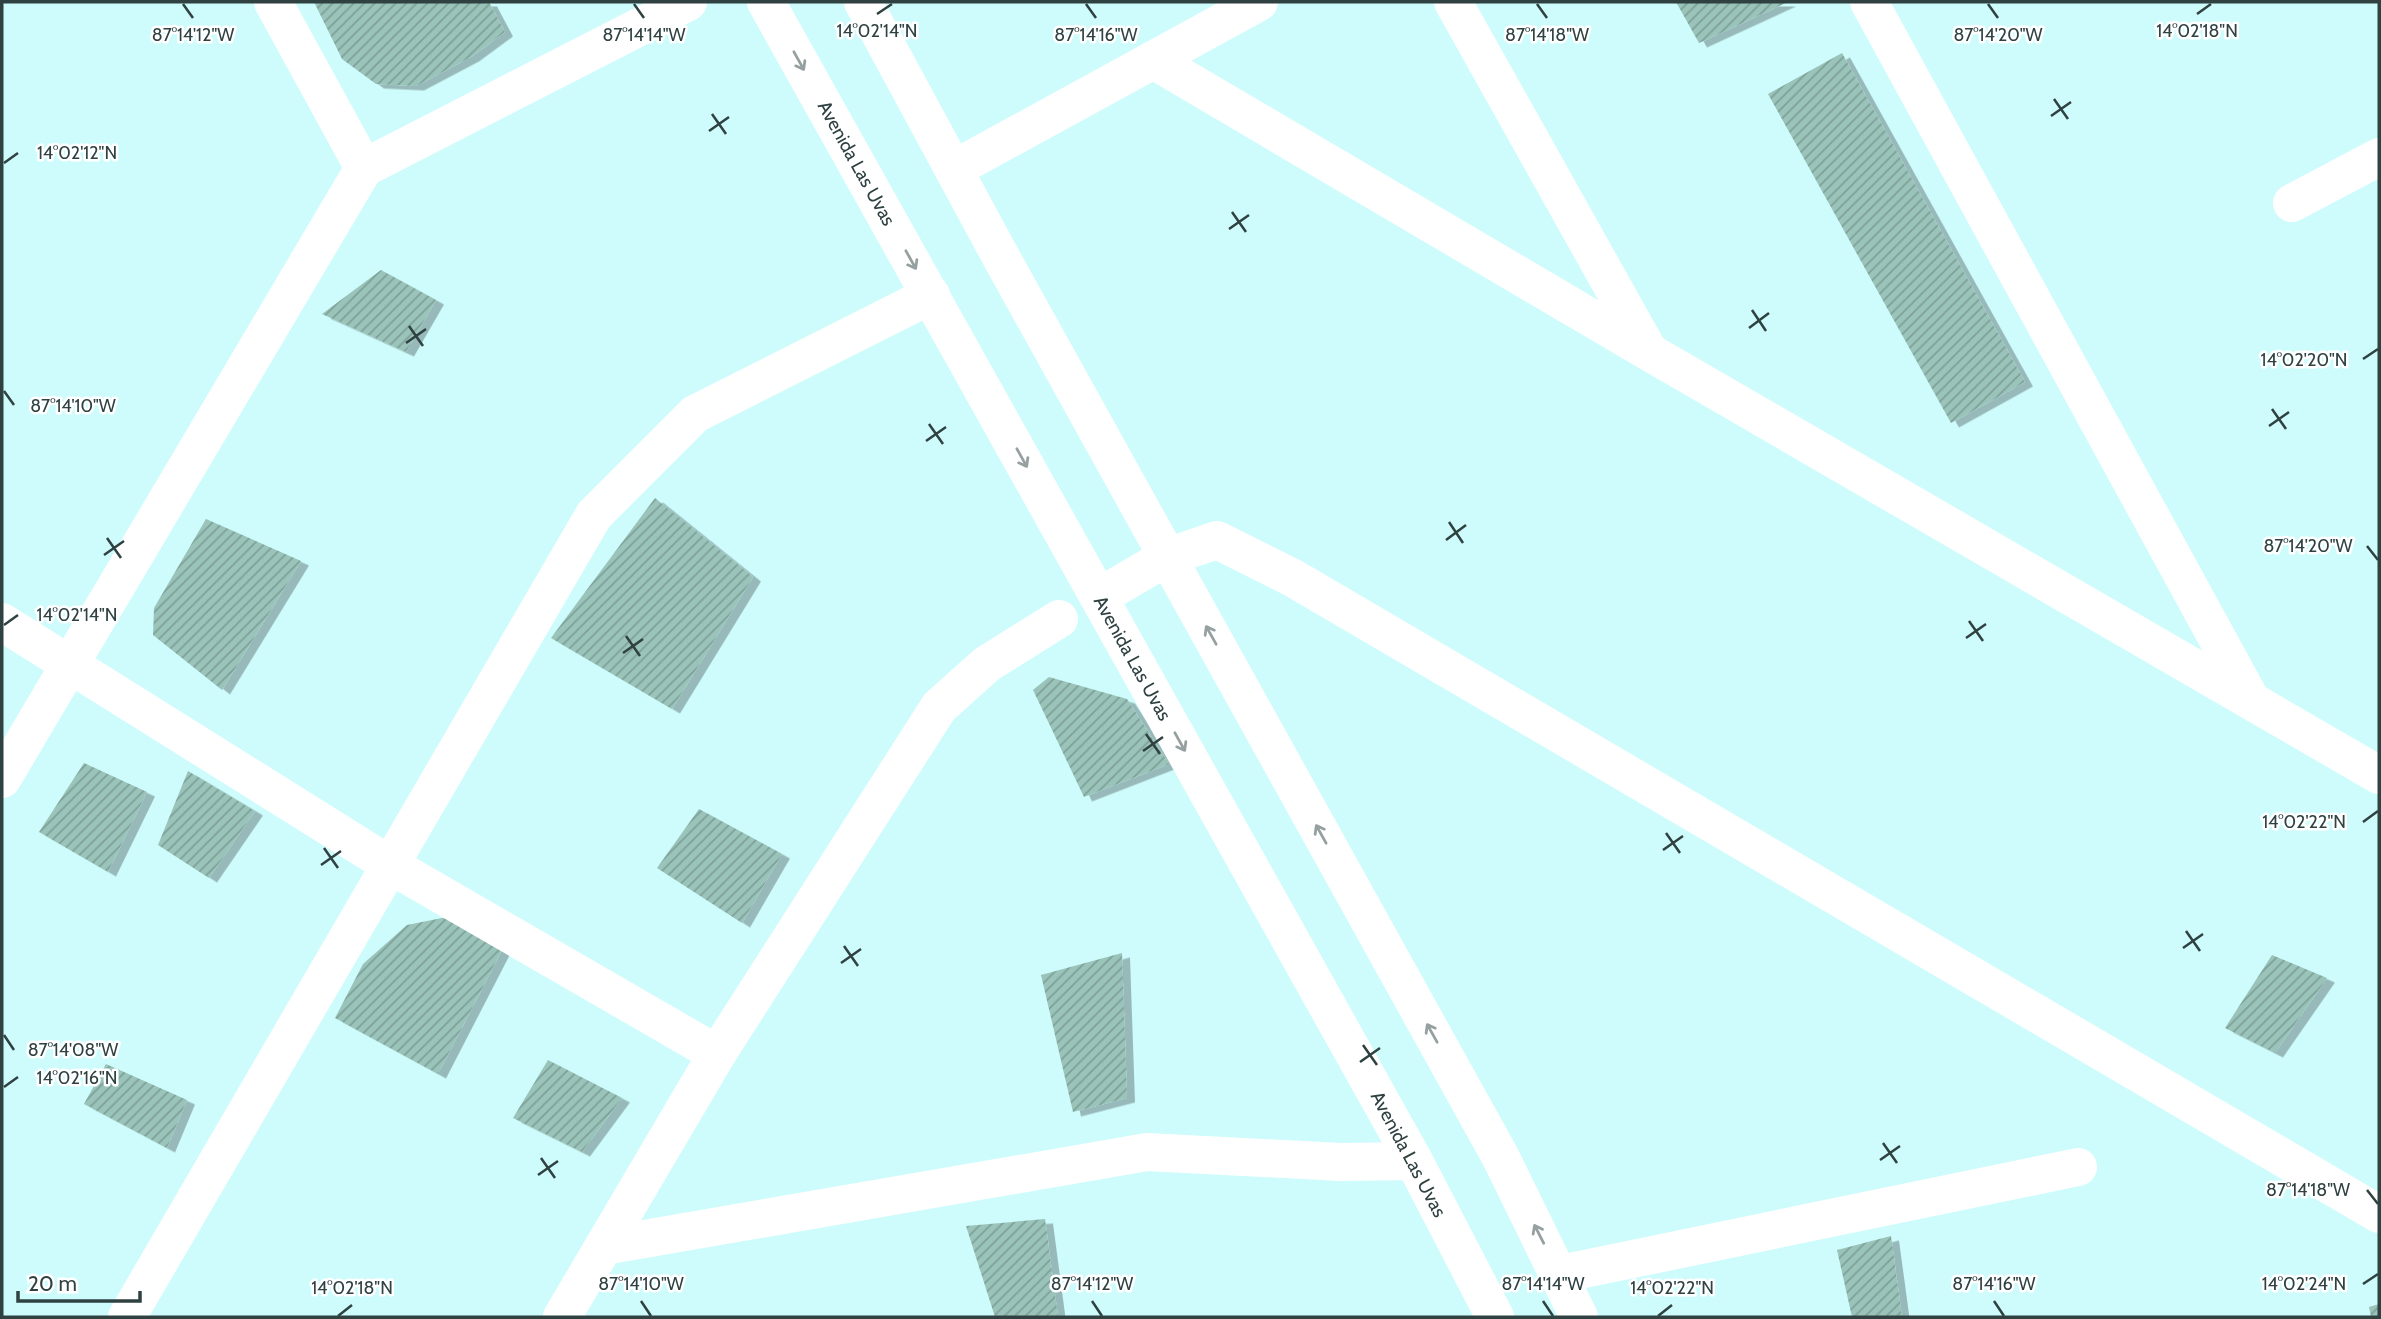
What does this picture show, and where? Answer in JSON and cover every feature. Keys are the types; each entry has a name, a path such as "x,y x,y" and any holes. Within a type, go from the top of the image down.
{"street":[{"path":"273,2 364,168"},
{"path":"2,779 364,168 688,2"},
{"name":"Avenida Las Uvas","path":"766,2 1414,1161 1495,1317"},
{"path":"863,2 1500,1156 1579,1317"},
{"path":"954,169 1259,2"},
{"path":"1453,2 1649,352"},
{"path":"1869,2 2251,700"},
{"path":"1153,60 1649,352 2379,775"},
{"path":"2292,203 2379,157"},
{"path":"127,1317 594,515 695,414 931,295"},
{"path":"1100,597 1167,557 1217,540 1293,578 2379,1214"},
{"path":"562,1317 717,1054 939,707 987,664 1059,619"},
{"path":"2,622 390,865 717,1054"},
{"path":"604,1246 1147,1152 1341,1162 1414,1161"},
{"path":"1560,1274 2078,1167"}],"building":[{"path":"314,2 489,2 505,32 471,57 416,86 376,84 342,59"},
{"path":"1676,2 1788,2 1699,43"},
{"path":"1842,53 2025,382 1951,423 1768,94"},
{"path":"381,270 436,300 406,352 322,314"},
{"path":"655,498 753,577 672,709 551,638"},
{"path":"206,519 301,561 222,690 153,635 154,608"},
{"path":"1049,677 1127,699 1169,764 1084,797 1033,690"},
{"path":"84,763 147,792 108,872 39,832"},
{"path":"188,771 255,811 209,878 158,845"},
{"path":"699,809 782,854 742,923 657,868"},
{"path":"447,917 502,950 438,1074 335,1018 363,964 407,925"},
{"path":"1122,953 1127,1098 1073,1112 1041,975"},
{"path":"2272,955 2327,978 2275,1053 2225,1028"},
{"path":"548,1060 622,1098 582,1152 513,1118"},
{"path":"106,1064 187,1100 167,1148 84,1104"},
{"path":"1045,1219 1058,1317 995,1317 966,1226"},
{"path":"1891,1236 1902,1317 1852,1317 1837,1250"},
{"path":"2379,1304 2379,1317 2371,1317 2369,1307"}]}
